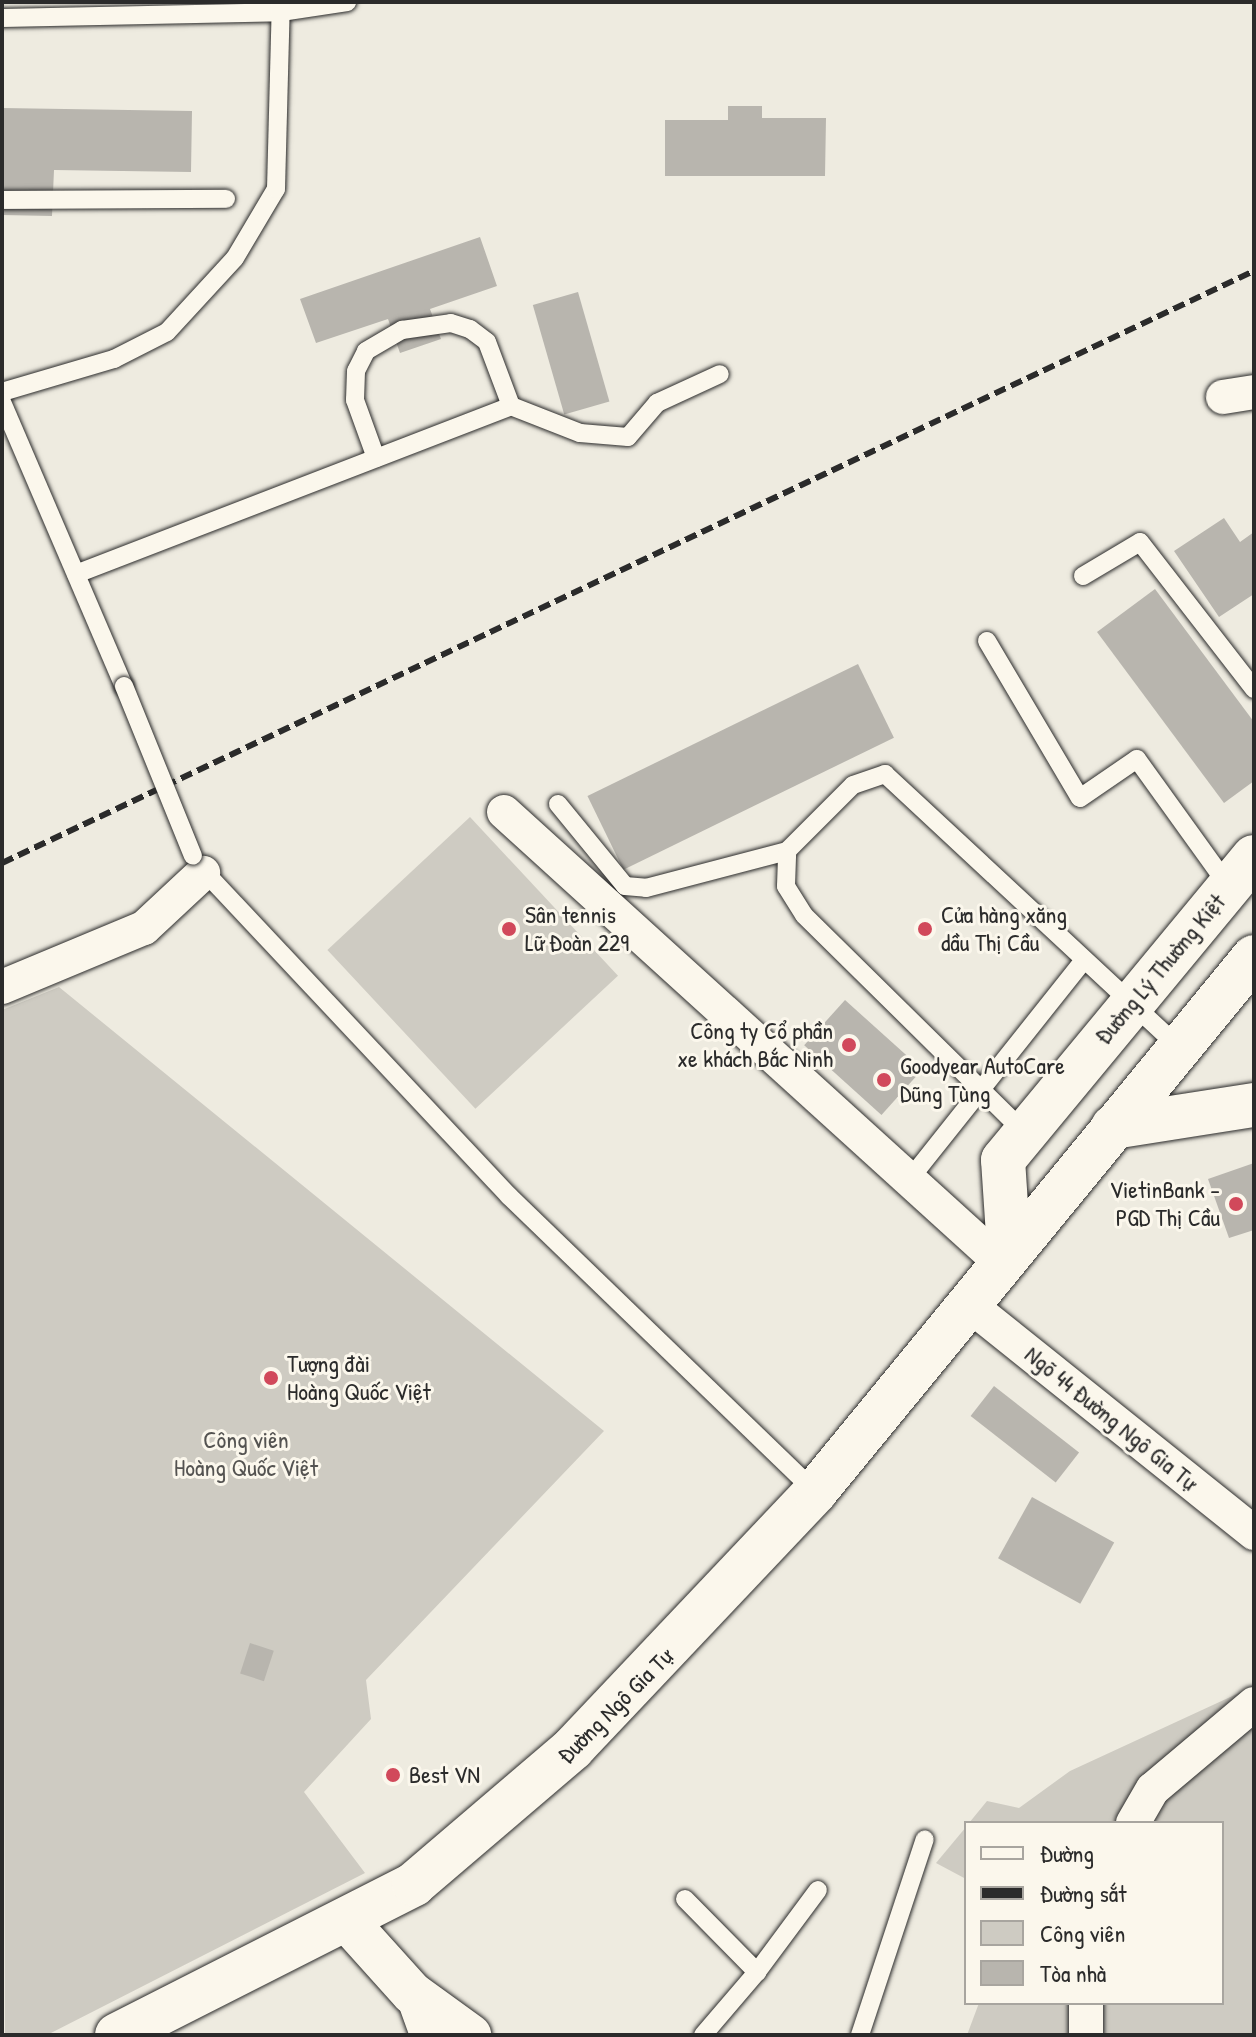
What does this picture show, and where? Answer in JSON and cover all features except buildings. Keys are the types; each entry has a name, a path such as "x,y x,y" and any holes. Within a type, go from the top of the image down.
{"main road":[{"name":"Đường Lý Thường Kiệt","path":"1024,1132 1242,872"},
{"path":"1113,1127 1254,957"},
{"path":"1113,1127 1254,1105"},
{"name":"Đường Ngô Gia Tự","path":"117,2035 348,1922 434,1870 500,1818 655,1668 815,1492 1113,1127"},
{"path":"1005,1256 1000,1175 1024,1132"}],"street":[{"path":"504,812 909,1180 1005,1256"},
{"path":"2,987 144,928 198,864"},
{"name":"Ngõ 44 Đường Ngô Gia Tự","path":"967,1303 1254,1533"},
{"path":"1134,1821 1153,1789 1254,1704"},
{"path":"348,1922 412,1993 470,2035"},
{"path":"412,1993 427,2035"},
{"path":"1086,2005 1086,2035"}],"lane":[{"path":"2,18 347,2"},
{"path":"2,392 114,359 167,332 235,258 276,189 281,7"},
{"path":"2,200 226,199"},
{"path":"376,458 355,400 356,371 366,351 402,330 451,323 470,329 487,342 511,406"},
{"path":"76,574 511,406 580,433 628,437 657,403 720,374"},
{"path":"2,402 198,864 509,1196 815,1492"},
{"path":"1083,576 1140,542 1247,668 1254,689"},
{"path":"987,641 1080,798 1137,759 1242,872"},
{"path":"558,804 625,886 646,888 787,851 853,785 885,774 1178,1046"},
{"path":"787,851 786,886 804,915 1024,1132"},
{"path":"909,1180 1084,960"},
{"path":"860,2035 925,1839"},
{"path":"703,2035 757,1972 818,1890"},
{"path":"685,1899 757,1972"}],"green space":[{"path":"470,817 618,976 475,1109 327,950"},
{"name":"Công viên Hoàng Quốc Việt","path":"59,987 604,1431 366,1680 371,1719 304,1792 365,1873 47,2035 5,2035 2,1010"},
{"path":"1254,1686 1254,2035 967,2035 978,2005 1224,2005 1224,1821 971,1821 987,1801 1019,1808 1070,1771"},
{"path":"964,1829 964,1878 936,1863"}],"railway":[{"path":"2,863 1254,271"}],"place":[{"name":"Sân tennis Lữ Đoàn 229","path":"509,929"},
{"name":"Cửa hàng xăng dầu Thị Cầu","path":"925,929"},
{"name":"Công ty Cổ phần xe khách Bắc Ninh","path":"849,1045"},
{"name":"Goodyear AutoCare Dũng Tùng","path":"884,1080"},
{"name":"VietinBank - PGD Thị Cầu","path":"1236,1204"},
{"name":"Tượng đài Hoàng Quốc Việt","path":"271,1378"},
{"name":"Best VN","path":"393,1775"}]}
